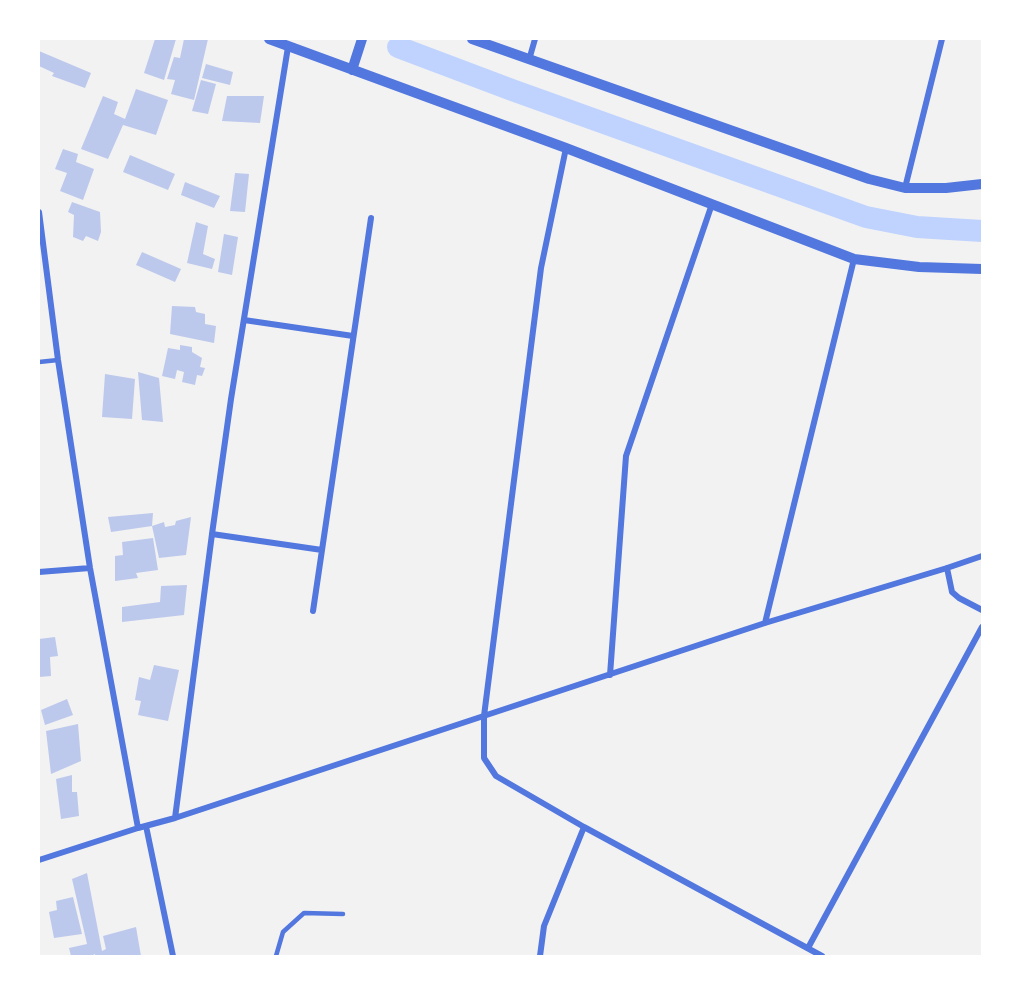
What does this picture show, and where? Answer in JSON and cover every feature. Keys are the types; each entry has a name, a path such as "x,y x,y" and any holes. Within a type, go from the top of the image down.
{"street":[{"path":"269,39 566,148 854,259 919,267 982,269"},
{"path":"352,70 362,39"},
{"path":"472,39 869,179 905,188 946,188 982,184"},
{"path":"530,60 535,39"},
{"path":"905,188 942,39"},
{"path":"175,818 212,534 288,47"},
{"path":"566,148 541,268 484,716 484,758 496,776 584,827 822,956"},
{"path":"610,675 626,456 712,204"},
{"path":"39,212 58,360 90,568 138,828"},
{"path":"314,611 370,218"},
{"path":"765,623 854,259"},
{"path":"244,320 353,336"},
{"path":"212,534 322,550"},
{"path":"39,860 175,818 765,623 982,556"},
{"path":"39,572 90,568"},
{"path":"947,568 952,592 958,598 982,610"},
{"path":"808,948 982,627"},
{"path":"146,826 173,956"},
{"path":"540,956 544,926 584,827"}],"lane":[{"path":"39,362 58,360"},
{"path":"276,956 283,932 304,913 343,914"}],"building":[{"path":"155,39 176,39 164,80 144,73"},
{"path":"184,39 208,39 194,100 171,94 175,80 167,79 174,57 180,58"},
{"path":"39,51 91,73 85,88 52,76 54,73 39,66"},
{"path":"206,64 233,72 230,85 202,78"},
{"path":"201,80 216,84 208,114 192,111"},
{"path":"136,89 168,100 156,135 123,125 108,159 81,149 103,96 118,102 114,114 125,119"},
{"path":"227,96 264,96 260,123 222,121"},
{"path":"63,149 78,154 76,162 94,169 83,200 60,191 67,173 55,169"},
{"path":"130,155 175,174 168,190 123,172"},
{"path":"235,173 249,174 245,212 230,211"},
{"path":"185,182 220,196 214,208 181,195"},
{"path":"72,202 100,212 101,232 98,241 86,236 83,241 73,237 74,215 68,212"},
{"path":"196,222 208,226 203,254 215,259 212,269 187,263"},
{"path":"224,234 238,237 232,275 218,272"},
{"path":"142,252 181,269 175,282 136,265"},
{"path":"172,306 195,307 196,312 205,314 205,324 216,326 214,343 170,334"},
{"path":"180,345 192,347 192,352 202,358 200,367 205,368 202,376 197,375 195,385 182,382 184,372 177,370 175,379 162,376 168,348 180,350"},
{"path":"138,372 159,378 163,422 142,420"},
{"path":"105,374 135,379 132,419 102,417"},
{"path":"153,513 152,526 111,532 108,517"},
{"path":"191,517 186,555 159,558 152,526 164,522 165,527 175,525 176,521"},
{"path":"153,538 158,570 136,573 138,578 115,581 115,556 123,555 122,542"},
{"path":"187,585 184,615 122,622 122,607 160,602 161,586"},
{"path":"55,637 58,656 50,657 51,676 39,677 39,639"},
{"path":"154,665 179,670 168,721 138,715 141,701 135,700 139,677 150,680"},
{"path":"67,699 73,715 45,725 41,710"},
{"path":"78,724 81,761 51,774 46,731"},
{"path":"72,775 72,792 77,792 79,816 61,819 56,779"},
{"path":"87,873 102,951 106,949 103,936 136,927 141,956 95,956 95,954 71,956 69,948 87,944 72,879"},
{"path":"73,897 82,934 54,938 49,912 57,910 56,901"}],"waterway":[{"path":"398,47 866,217 917,227 982,231"}]}
